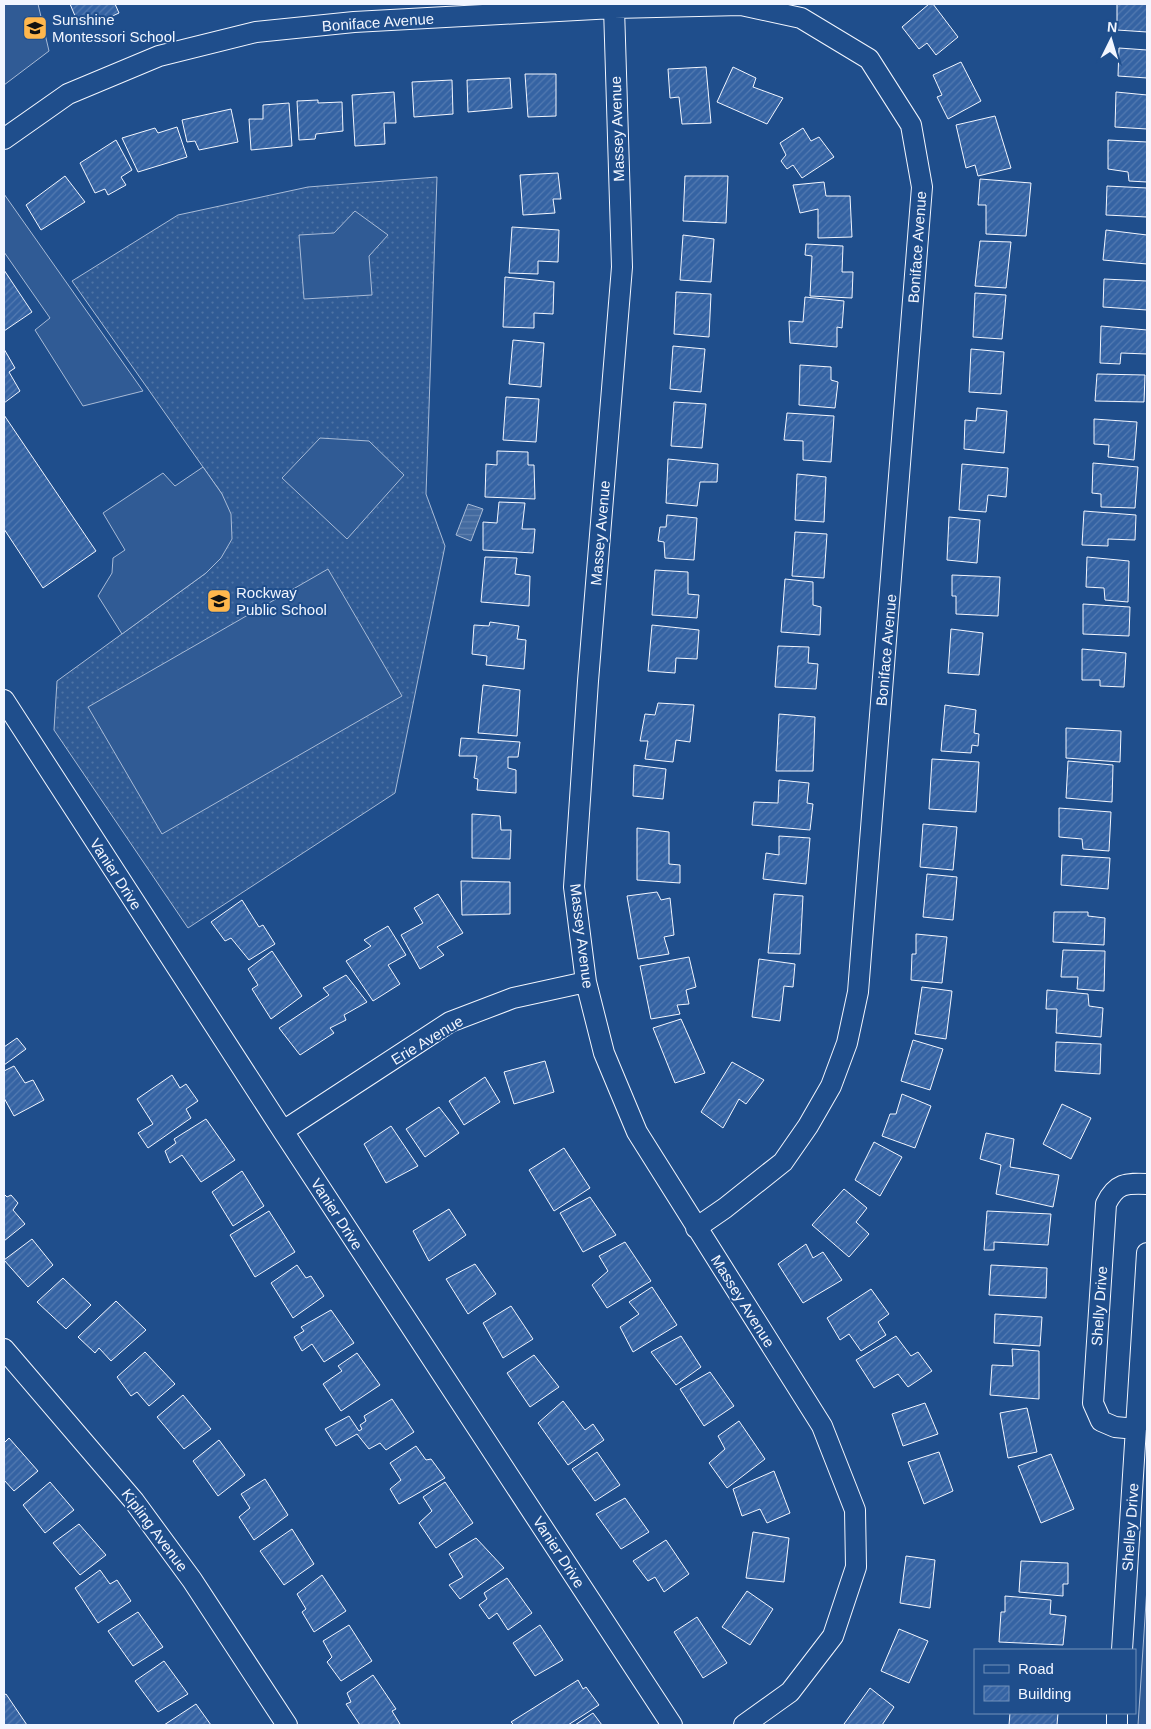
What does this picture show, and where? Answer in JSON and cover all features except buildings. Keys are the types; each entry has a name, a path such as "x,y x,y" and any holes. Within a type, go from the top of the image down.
{"street":[{"name":"Boniface Avenue","path":"4,139 68,94 159,56 256,32 354,22 614,8 741,5 801,18 868,59 912,126 922,187 858,992 847,1043 831,1086 808,1126 783,1162 725,1208 696,1228"},
{"name":"Massey Avenue","path":"614,8 622,267 588,681 574,888 586,982 604,1053 637,1132 822,1426 855,1510 856,1567 833,1636 790,1692 744,1725"},
{"name":"Vanier Drive","path":"7,709 672,1725"},
{"name":"Erie Avenue","path":"283,1131 450,1022 513,998 586,982"},
{"name":"Shelly Drive","path":"1136,1429 1115,1428 1101,1421 1093,1403 1106,1204 1112,1192 1121,1186 1136,1183 1147,1184"},
{"name":"Shelley Drive","path":"1122,1649 1147,1253"},
{"name":"Kipling Avenue","path":"4,1349 134,1501 192,1580 287,1725"}],"shaded area":[{"path":"4,4 38,4 49,51 4,85"},
{"name":"Rockway Public School","path":"437,177 426,494 445,546 395,793 188,928 54,730 57,681 206,573 222,494 72,281 178,215 308,187"},
{"path":"4,194 143,391 83,406 35,330 50,318 4,252"},
{"path":"355,211 388,235 369,256 372,295 304,299 299,235 334,233"},
{"path":"320,438 369,441 404,475 347,539 282,478"},
{"path":"203,467 222,494 231,514 232,539 221,558 206,573 122,634 98,596 112,573 113,558 125,550 103,513 163,473 175,486"},
{"path":"468,504 483,509 471,541 456,535"},
{"path":"328,569 402,696 162,834 88,707"},
{"path":"1147,1587 1147,1725 1138,1725"}],"place":[{"name":"Sunshine Montessori School","path":"35,28"},
{"name":"Rockway Public School","path":"219,601"}]}
